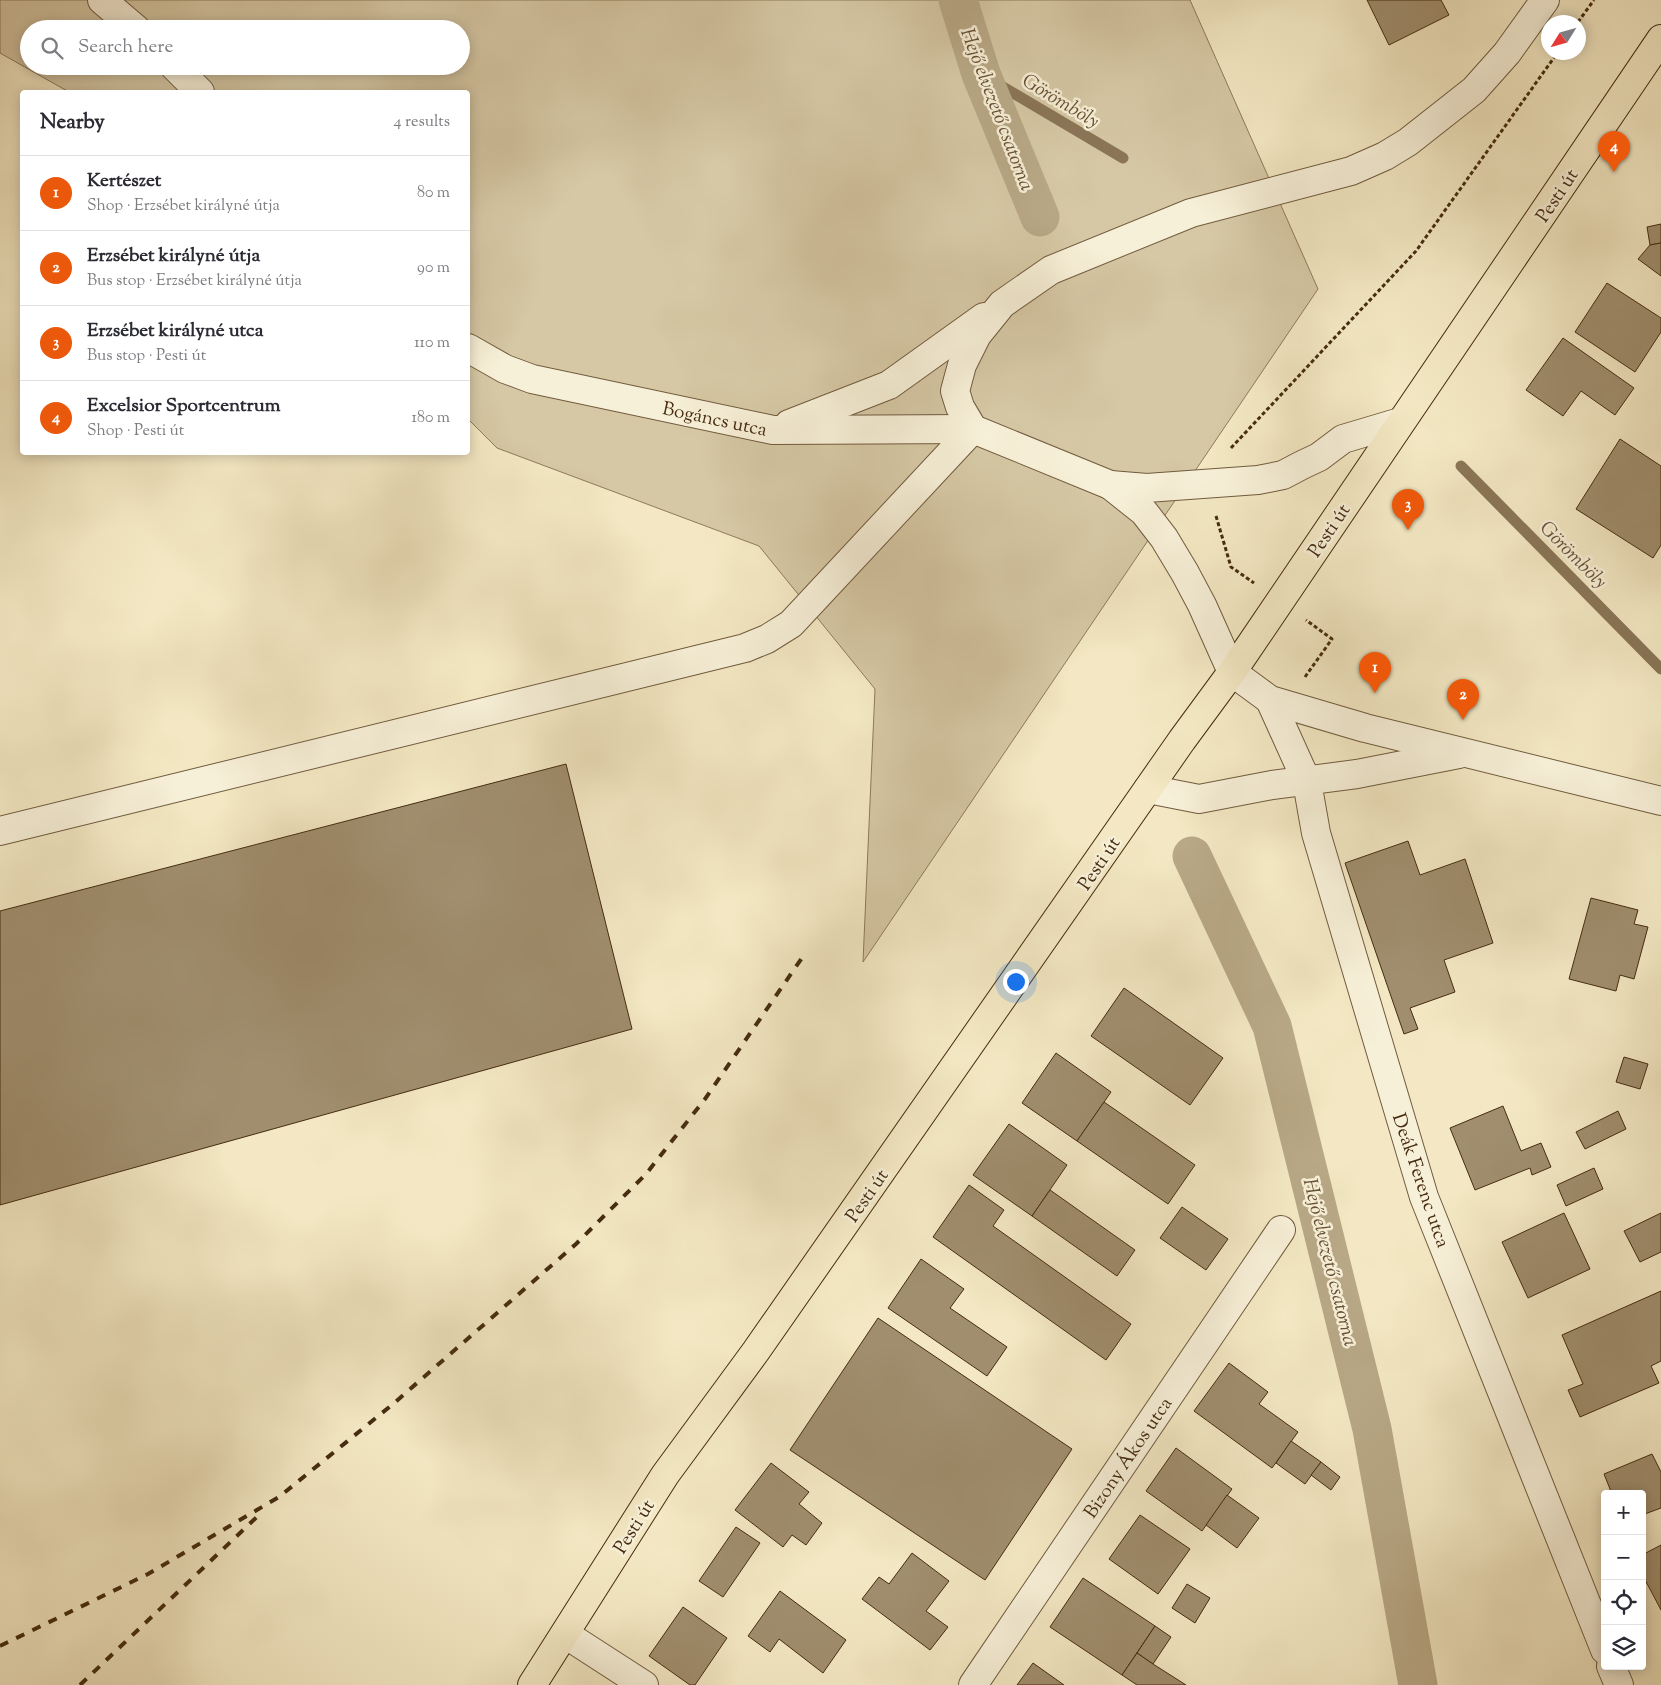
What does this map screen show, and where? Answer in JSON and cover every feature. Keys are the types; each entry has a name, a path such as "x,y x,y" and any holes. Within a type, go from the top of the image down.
{"main road":[{"name":"Pesti út","path":"532,1685 665,1475 756,1351 1148,789 1232,672 1661,39"}],"street":[{"path":"102,0 125,20"},
{"path":"773,430 889,385 1051,270 1191,212 1350,171 1385,156 1408,142 1474,90 1507,53 1544,0"},
{"path":"183,75 198,90"},
{"path":"1002,304 974,343 962,365 955,391 960,407 973,429 1110,486 1144,512 1164,538 1202,604 1232,672 1278,701 1346,722 1661,801"},
{"name":"Bogáncs utca","path":"470,349 505,369 532,379 773,430 973,429"},
{"path":"1110,486 1147,488 1258,480 1283,474 1319,457 1342,439 1400,422"},
{"path":"0,831 745,648 767,639 791,624 973,429"},
{"name":"Deák Ferenc utca","path":"1278,701 1307,782 1316,833 1424,1197 1601,1640"},
{"path":"1148,789 1199,799 1272,785 1307,782 1467,752"},
{"name":"Bizony Ákos utca","path":"973,1685 1281,1230"},
{"path":"565,1634 644,1685"},
{"path":"1612,1670 1618,1685"}],"path":[{"path":"1583,15 1594,0"},
{"path":"1278,701 1332,639 1230,567 1204,483 1222,458 1416,251 1552,60"}],"shaded area":[{"path":"0,0 1190,0 1318,289 863,962 875,689 759,546 497,448 470,421 470,90 65,90 39,75 470,75 470,20 20,20 20,64 0,53"}],"building":[{"path":"1367,0 1441,0 1449,15 1389,45"},
{"path":"1661,224 1661,243 1650,245 1647,227"},
{"path":"1661,243 1661,276 1638,259 1650,245"},
{"path":"1607,283 1661,318 1661,332 1635,372 1575,332"},
{"path":"1563,338 1634,388 1615,415 1581,391 1563,416 1526,390"},
{"path":"1620,439 1661,466 1661,545 1653,558 1576,509"},
{"path":"566,764 632,1029 0,1205 0,911"},
{"path":"1408,841 1420,875 1465,859 1493,943 1444,960 1455,992 1410,1008 1418,1029 1404,1034 1345,863"},
{"path":"1591,898 1638,910 1634,924 1648,927 1634,979 1620,975 1616,991 1569,979"},
{"path":"1124,988 1223,1058 1190,1105 1091,1036"},
{"path":"1056,1053 1111,1092 1077,1141 1022,1103"},
{"path":"1624,1057 1648,1064 1640,1089 1616,1082"},
{"path":"1104,1102 1195,1165 1168,1204 1077,1141"},
{"path":"1503,1106 1521,1151 1541,1143 1551,1167 1532,1175 1530,1168 1475,1190 1450,1128"},
{"path":"1618,1111 1626,1129 1585,1149 1576,1132"},
{"path":"1009,1124 1067,1165 1032,1216 973,1175"},
{"path":"1594,1168 1603,1189 1566,1206 1557,1185"},
{"path":"969,1185 1004,1210 993,1226 1131,1324 1106,1360 933,1237"},
{"path":"1050,1190 1135,1250 1117,1276 1032,1216"},
{"path":"1182,1207 1228,1239 1206,1270 1160,1238"},
{"path":"1564,1213 1590,1269 1528,1298 1502,1242"},
{"path":"1661,1213 1661,1252 1640,1262 1624,1231"},
{"path":"921,1259 964,1289 950,1308 1007,1347 987,1376 888,1308"},
{"path":"1661,1291 1661,1361 1651,1366 1659,1383 1580,1417 1568,1390 1583,1384 1562,1335"},
{"path":"878,1318 1072,1449 985,1580 790,1450"},
{"path":"1229,1363 1268,1392 1259,1404 1298,1432 1272,1468 1194,1411"},
{"path":"1291,1441 1321,1462 1305,1484 1276,1463"},
{"path":"1176,1448 1232,1489 1202,1531 1146,1491"},
{"path":"1652,1454 1661,1472 1661,1508 1646,1514 1646,1490 1610,1490 1604,1474"},
{"path":"1321,1462 1340,1477 1331,1490 1311,1475"},
{"path":"771,1463 809,1492 799,1504 822,1523 806,1545 792,1535 783,1547 735,1510"},
{"path":"1227,1495 1259,1518 1237,1548 1206,1525"},
{"path":"1140,1515 1190,1549 1158,1594 1109,1559"},
{"path":"736,1527 760,1543 723,1597 699,1581"},
{"path":"1661,1545 1661,1610 1646,1582 1646,1553"},
{"path":"912,1553 949,1581 926,1611 948,1627 930,1650 862,1599 879,1577 889,1584"},
{"path":"1083,1578 1155,1626 1122,1675 1050,1627"},
{"path":"1187,1584 1210,1598 1195,1623 1172,1608"},
{"path":"780,1591 846,1640 823,1673 779,1639 770,1652 748,1636"},
{"path":"683,1607 727,1638 695,1685 690,1685 649,1656"},
{"path":"1155,1626 1171,1637 1153,1664 1137,1653"},
{"path":"1137,1653 1186,1685 1137,1685 1122,1675"},
{"path":"1033,1663 1064,1685 1017,1685"}],"waterway":[{"name":"Hejő elvezető csatorna","path":"958,0 981,74 1040,217"},
{"name":"Görömböly","path":"981,74 1123,158"},
{"name":"Görömböly","path":"1461,466 1661,669"},
{"name":"Hejő elvezető csatorna","path":"1192,856 1272,1026 1372,1429 1418,1685"}],"railway":[{"path":"0,1646 148,1574 279,1497 393,1404 576,1244 646,1174 705,1099 806,952"},
{"path":"80,1685 261,1513"}],"place":[{"name":"Excelsior Sportcentrum","path":"1614,172"},
{"name":"Erzsébet királyné utca","path":"1408,530"},
{"name":"Kertészet","path":"1375,693"},
{"name":"Erzsébet királyné útja","path":"1463,720"}]}
